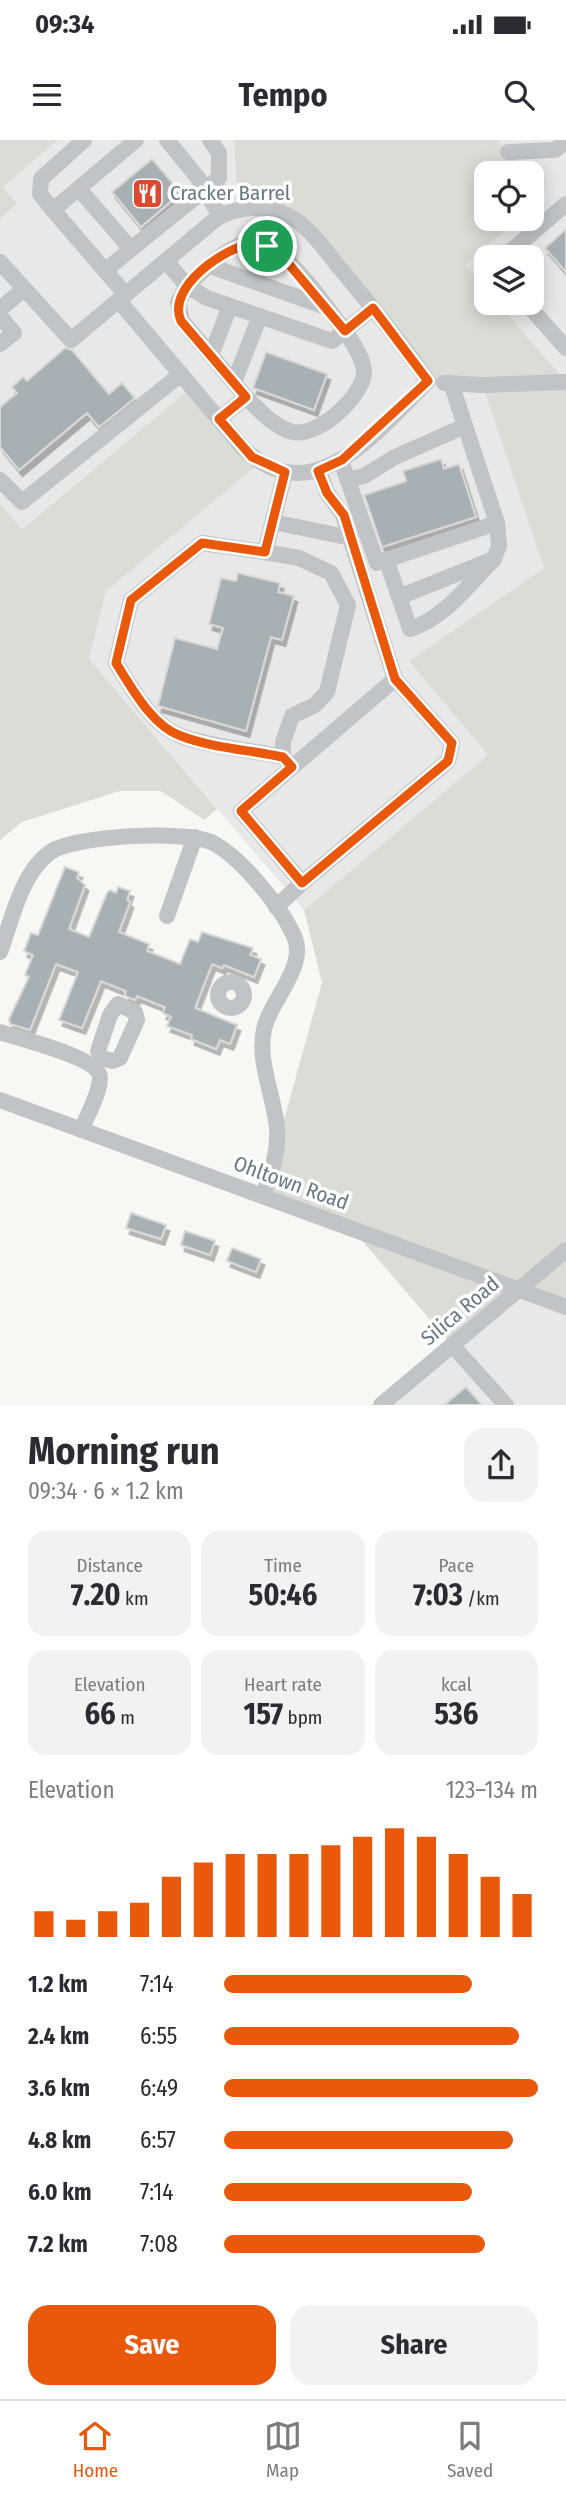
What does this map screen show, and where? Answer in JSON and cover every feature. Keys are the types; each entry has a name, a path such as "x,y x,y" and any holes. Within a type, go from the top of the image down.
{"street":[{"path":"85,140 41,179 40,194 106,271 122,298 181,374 252,457 285,472 318,471 341,461 428,381 566,382"},
{"path":"53,210 136,140"},
{"path":"167,140 205,189 220,216"},
{"path":"106,271 219,178 219,153 210,140"},
{"path":"508,152 555,150 566,141"},
{"path":"79,189 131,249"},
{"path":"518,245 566,204"},
{"path":"0,261 71,340 220,216 251,208 288,216 310,232 373,308 428,381"},
{"path":"239,246 267,246 283,256 345,331 362,362 363,381 340,410 323,425 310,432 295,433 283,428 246,397 177,312 180,294 210,266 239,246"},
{"path":"166,261 195,292 332,341 373,308"},
{"path":"210,266 325,306"},
{"path":"0,309 24,289"},
{"path":"211,355 230,306"},
{"path":"537,315 566,348"},
{"path":"0,316 13,333 0,344"},
{"path":"234,382 260,316"},
{"path":"0,480 22,502 181,374"},
{"path":"386,559 410,629 426,624 450,604 494,559 499,546 497,523 451,383"},
{"path":"219,419 246,397"},
{"path":"348,480 364,476 395,457 465,426"},
{"path":"341,461 377,562 497,523"},
{"path":"276,907 448,761 452,743 395,679 344,515 327,493 318,471"},
{"path":"265,552 285,472"},
{"path":"273,522 351,538"},
{"path":"202,543 299,558 331,573 348,604 327,692 315,705 292,716 283,742 288,762 180,736 164,726 140,699 116,663 131,600 202,543"},
{"path":"399,597 494,559"},
{"path":"302,883 241,811 288,762 395,679"},
{"path":"167,916 195,837"},
{"path":"0,952 26,885 35,867 50,852 72,842 104,838 195,837 215,844 262,889 276,907 295,938 298,954 264,1028 262,1051 277,1127 277,1150 263,1195"},
{"path":"243,1000 271,1011"},
{"path":"0,1032 99,1063 100,1078 82,1129"},
{"name":"Ohltown Road","path":"0,1100 566,1307"},
{"name":"Silica Road","path":"381,1405 566,1250"},
{"path":"452,1345 506,1405"}],"shaded area":[{"path":"0,140 58,140 3,187 17,204 0,219"},
{"path":"58,140 234,140 238,209 288,216 483,385 544,568 409,661 488,755 304,910 89,659 106,591 260,463 191,388 21,529 0,504 0,219 17,204 3,187"},
{"path":"234,140 498,140 516,161 474,161 474,231 505,231 488,245 474,245 474,257 465,265 474,276 474,315 508,315 566,382 566,1307 518,1290 452,1345 351,1228 263,1195 322,983 304,910 488,755 409,661 544,568 483,386 428,381 303,226 238,209"},
{"path":"498,140 566,140 566,382 508,315 544,315 544,245 488,245 505,231 544,231 544,161 516,161"},
{"path":"474,257 474,276 465,265"},
{"path":"192,387 260,463 106,591 89,659 217,809 204,820 161,791 120,791 22,822 0,840 0,504 22,529"},
{"path":"518,1290 566,1307 566,1405 381,1405"}],"building":[{"name":"Cracker Barrel","path":"152,159 181,193 141,227 112,192"},
{"path":"566,229 566,272 545,248"},
{"path":"65,348 72,350 109,394 122,383 135,398 99,427 87,413 19,470 0,447 0,407 17,393 12,387 23,377 27,381"},
{"path":"266,352 327,374 314,410 253,388"},
{"path":"441,459 444,469 459,464 476,517 382,547 364,495 406,481 403,471"},
{"path":"238,573 280,583 278,592 294,596 282,640 271,637 246,731 158,706 175,638 217,649 223,628 209,624 221,578 236,581"},
{"path":"65,867 79,872 77,878 85,885 69,929 89,937 107,893 110,890 116,893 118,887 130,891 127,900 130,902 119,932 149,944 147,951 180,964 190,939 198,942 202,932 253,948 250,955 261,959 254,977 224,965 222,968 212,964 195,1008 237,1025 230,1044 220,1040 216,1049 191,1039 192,1035 167,1026 171,1017 163,1013 165,1007 137,996 135,1000 125,996 126,991 101,981 82,1028 59,1020 78,972 56,964 30,1030 10,1024 9,1019 29,977 25,975 33,955 24,951 31,933 38,935"},
{"path":"131,1213 166,1225 161,1239 126,1228"},
{"path":"185,1231 215,1241 210,1255 181,1245"},
{"path":"232,1248 261,1259 256,1272 227,1261"},
{"path":"466,1387 482,1405 444,1405"}],"place":[{"name":"Cracker Barrel","path":"147,193"}],"route":[{"path":"253,243 267,246 283,256 345,331 373,308 393,331 428,381 342,460 318,471 327,493 344,515 395,679 452,743 448,761 302,883 241,811 292,767 283,757 180,736 164,726 132,690 116,663 131,600 202,543 265,552 285,472 273,469 252,457 219,419 246,397 181,321 177,312 180,294 224,254 239,246 253,243"}]}
